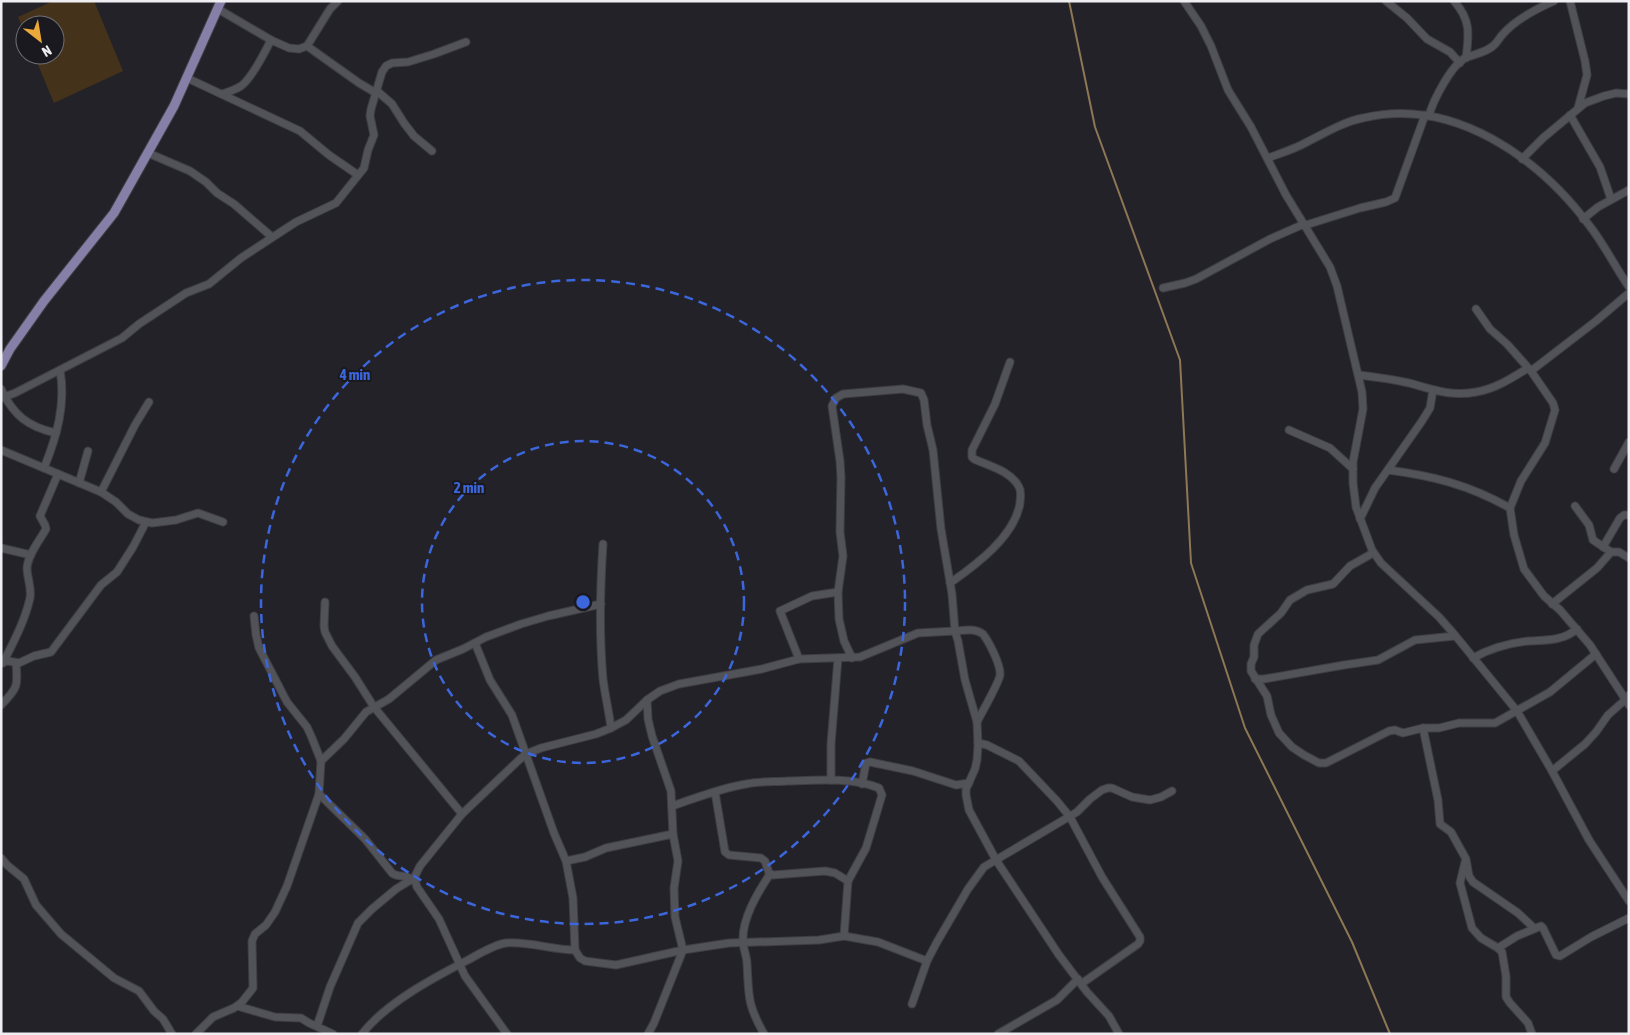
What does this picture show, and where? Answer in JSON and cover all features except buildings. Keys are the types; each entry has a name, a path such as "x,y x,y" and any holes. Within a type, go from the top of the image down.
{"main road":[{"path":"1,366 10,349 44,301 114,213 174,106 220,5"}],"street":[{"path":"220,5 271,40 293,49 307,46 330,9 338,1"},
{"path":"1184,1 1201,26 1211,46 1228,90 1251,127 1286,195 1330,267 1337,286 1362,392 1363,409 1353,469 1356,507 1374,553 1381,563 1439,617 1517,711 1552,770 1589,840 1629,901"},
{"path":"1386,1 1407,18 1427,39 1463,60"},
{"path":"1163,288 1196,279 1270,239 1305,224 1395,198 1432,103 1442,86 1463,60 1468,36 1468,23 1454,1"},
{"path":"1463,60 1487,50 1517,21 1554,1"},
{"path":"1570,1 1587,76 1578,108"},
{"path":"222,94 240,87 244,83 271,40"},
{"path":"3,397 122,338 139,324 186,293 210,284 228,268 272,237 296,222 336,203 364,168 374,135 370,116 382,72 386,66 392,63 408,62 466,42"},
{"path":"307,46 392,104 414,136 432,152"},
{"path":"187,78 300,131 329,155 358,175"},
{"path":"1522,159 1585,103 1616,93 1629,94"},
{"path":"1268,158 1360,118 1406,113 1446,119 1480,132 1511,150 1554,186 1591,227 1629,287"},
{"path":"1570,115 1600,167 1611,199"},
{"path":"148,153 190,171 234,204 272,237"},
{"path":"1583,219 1598,206 1629,190"},
{"path":"1359,375 1398,381 1433,390 1462,394 1477,392 1529,370 1596,321 1629,293"},
{"path":"1476,309 1490,330 1507,344 1529,370 1553,403 1555,410 1545,443 1521,481 1510,508 1514,536 1524,569 1533,584 1577,629 1628,700 1608,715 1585,744 1552,770"},
{"path":"950,582 977,564 990,552 1010,528 1019,508 1021,495 1016,484 1000,471 974,459 971,454 978,435 995,404 1010,362"},
{"path":"44,468 53,446 61,416 60,370"},
{"path":"1,389 3,397 24,420 41,430 56,433"},
{"path":"852,658 841,630 838,592 843,556 839,500 841,477 832,406 836,398 843,394 902,389 914,391 922,395 932,450 955,631 965,680 977,722 978,743 975,769 968,783 966,795 970,810 996,860 1059,955 1109,1016 1119,1034"},
{"path":"1360,519 1375,488 1430,408 1433,390"},
{"path":"101,492 135,425 149,402"},
{"path":"1289,430 1330,448 1353,469"},
{"path":"1614,469 1629,442"},
{"path":"1,450 101,492 116,502 133,518 146,522 176,520 198,514 223,522"},
{"path":"79,483 88,451"},
{"path":"1388,470 1422,474 1451,482 1493,498 1510,508"},
{"path":"2,663 14,642 31,596 27,566 46,529 40,516 58,474"},
{"path":"1575,506 1589,525 1593,540 1611,552 1620,552 1629,558"},
{"path":"1603,547 1620,518 1624,515 1629,515"},
{"path":"2,663 8,661 16,663 50,652 101,585 118,572 146,522"},
{"path":"603,544 601,604 604,679 611,728"},
{"path":"1,548 31,555"},
{"path":"1552,604 1597,568 1611,552"},
{"path":"1374,553 1350,566 1333,584 1307,590 1290,600 1281,613 1262,629 1254,645 1254,657 1250,668 1267,696 1271,715 1279,733 1292,747 1319,763 1326,763 1389,731 1395,730 1403,733 1459,723 1495,723 1550,692 1596,654"},
{"path":"799,659 780,611 812,596 838,592"},
{"path":"325,602 324,626 328,640 374,707 462,814"},
{"path":"321,761 344,739 366,712 389,699 436,660 486,637 528,622 601,604"},
{"path":"196,1034 213,1017 238,1006 252,988 252,948 254,937 266,925 279,904 303,843 319,794 321,761 309,733 287,702 259,648 254,616"},
{"path":"1474,658 1497,647 1528,641 1553,640 1577,629"},
{"path":"317,1026 330,987 358,923 396,889 413,879 420,866 462,814 526,754 611,728 634,714 647,700 660,692 679,684 762,669 799,659 852,658 868,654 918,633 970,630 980,632 987,639 1000,668 998,683 977,722"},
{"path":"1255,679 1278,677 1378,660 1415,640 1455,636"},
{"path":"475,643 490,680 512,716 566,861 573,898 575,950 580,958 585,961 616,965 683,950 743,942 819,940 844,936 878,942 927,961"},
{"path":"830,780 838,658"},
{"path":"1,705 18,683 16,663"},
{"path":"647,700 650,727 669,784 673,834 678,861 674,888 675,917 683,950 648,1034"},
{"path":"1423,728 1438,800 1440,824 1451,832 1466,859 1468,876 1472,882 1518,913 1534,928"},
{"path":"978,743 987,745 1019,761 1043,784 1070,817 1102,877 1140,939 1138,944 1079,981 1057,1000 998,1034"},
{"path":"862,784 864,769 868,762 913,771 956,785 968,783"},
{"path":"672,806 747,783 830,780 879,788 882,795 866,848 848,881 844,936"},
{"path":"912,1004 927,961 968,888 984,867 1070,817 1096,794 1108,788 1132,797 1150,800 1172,791"},
{"path":"715,792 725,852 732,857 761,858 766,862 770,874 749,912 743,942 747,958 748,997 755,1017 764,1034"},
{"path":"319,794 365,839 392,873 397,876 407,876 413,879 439,919 465,976 507,1034"},
{"path":"566,861 584,857 606,848 673,834"},
{"path":"1,858 24,879 36,905 61,934 114,978 138,991 163,1019 172,1034"},
{"path":"1466,859 1460,883 1472,928 1481,938 1498,948 1503,954 1506,997 1528,1023 1532,1034"},
{"path":"770,874 825,871 835,873 848,881"},
{"path":"1498,948 1534,928 1542,927 1556,955 1560,956 1591,937 1629,918"},
{"path":"362,1034 374,1019 430,981 458,964 500,944 508,943 575,950"},
{"path":"238,1006 276,1017 300,1018 333,1034"}],"shaded area":[{"path":"53,1 94,1 123,71 54,103 38,65 65,65 65,15 22,15"}],"waterway":[{"path":"1069,1 1095,127 1180,360 1191,563 1245,728 1352,942 1390,1034"}]}
